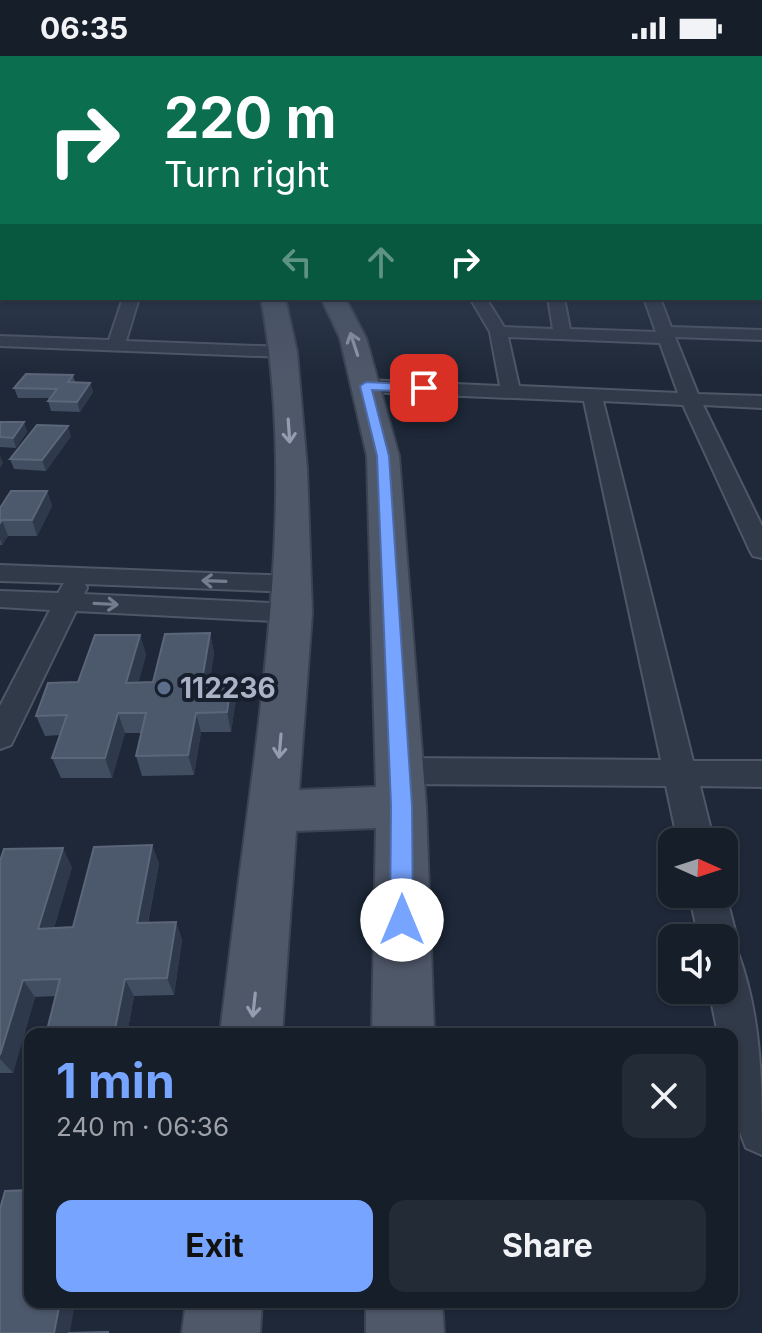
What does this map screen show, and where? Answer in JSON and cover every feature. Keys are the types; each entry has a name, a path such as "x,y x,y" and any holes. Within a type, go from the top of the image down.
{"main road":[{"path":"252,1028 292,599 291,469 284,352 273,300"},
{"path":"334,300 353,338 383,456 400,789 403,1028"},
{"path":"274,812 400,789"},
{"path":"221,1333 223,1308"},
{"path":"404,1308 405,1333"}],"street":[{"path":"116,346 130,300"},
{"path":"479,300 498,332 511,392"},
{"path":"556,300 562,334"},
{"path":"653,300 690,399 754,520 762,551"},
{"path":"498,332 762,335"},
{"path":"0,341 284,352"},
{"path":"366,386 762,402"},
{"path":"592,395 693,828"},
{"path":"0,573 79,576 292,599"},
{"path":"0,737 79,576"},
{"path":"0,599 67,603 292,599"},
{"path":"400,789 762,774"},
{"path":"733,1004 762,1132"}],"building":[{"path":"26,374 73,375 68,382 90,383 77,402 48,401 57,389 14,388"},
{"path":"0,422 24,422 13,438 0,437"},
{"path":"37,425 68,426 42,460 10,459"},
{"path":"11,491 47,491 32,520 2,520 0,523 0,508"},
{"path":"210,633 202,680 232,679 227,712 196,713 188,755 136,756 146,713 118,713 105,758 52,758 67,715 36,716 48,683 78,682 95,635 140,635 126,683 153,682 165,634"},
{"path":"152,845 137,923 176,922 167,978 125,979 115,1028 48,1028 60,979 23,980 0,1055 0,861 4,849 63,848 38,929 73,927 94,847"},
{"path":"24,1190 24,1308 59,1308 54,1333 0,1333 0,1209 5,1191"}],"place":[{"name":"112236","path":"164,688"}],"route":[{"path":"402,920 401,806 383,456 366,386 424,388"}]}
